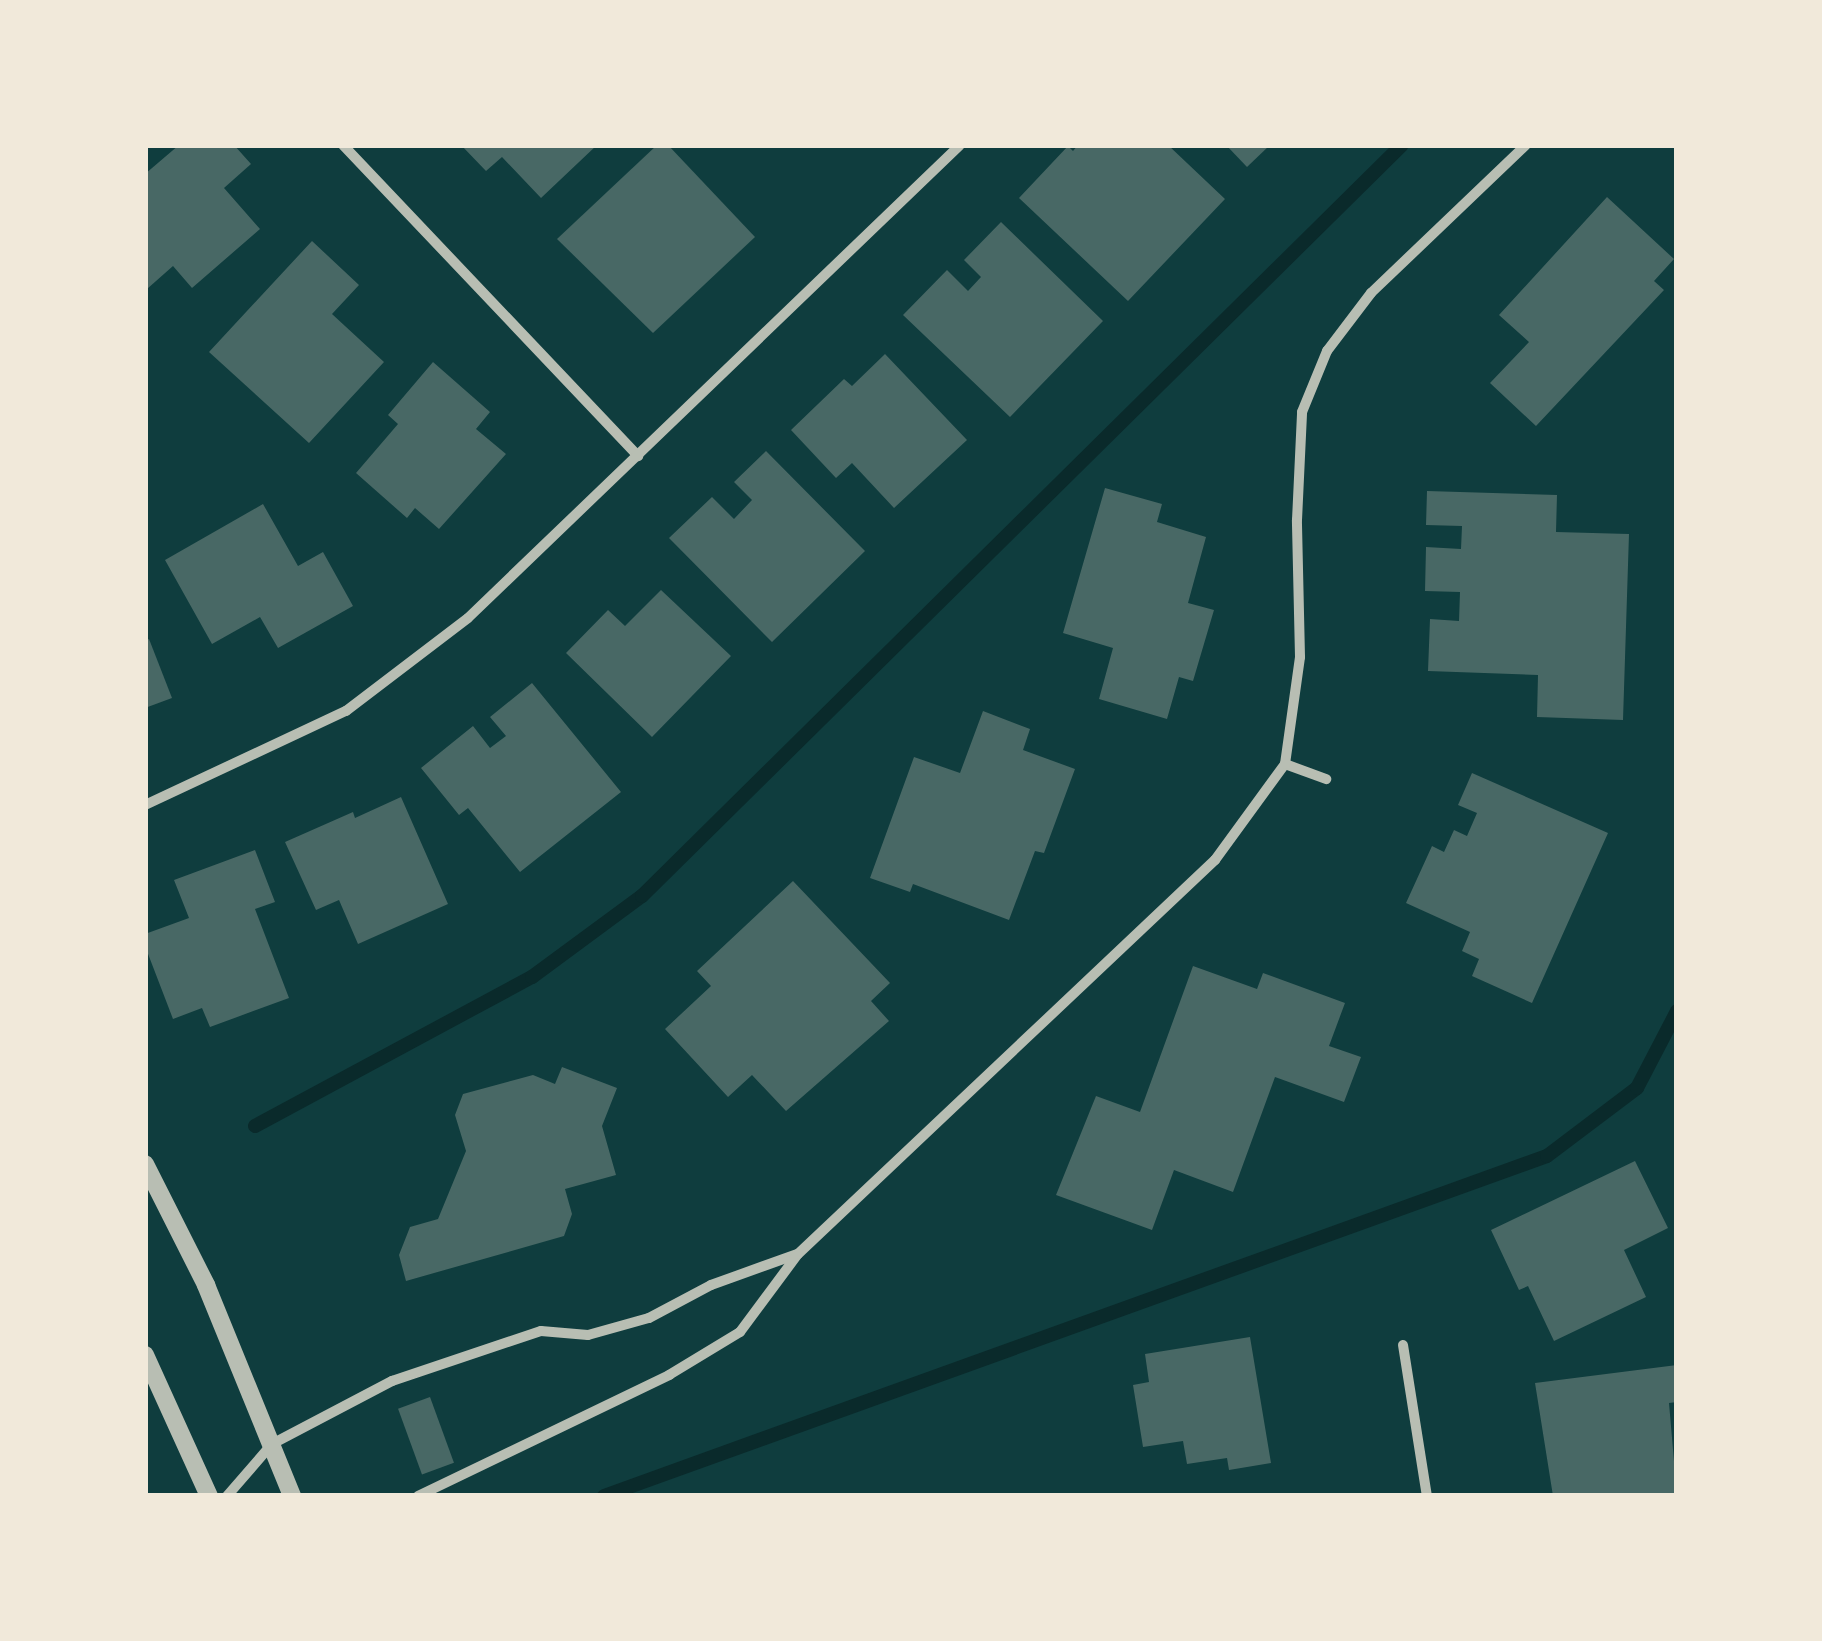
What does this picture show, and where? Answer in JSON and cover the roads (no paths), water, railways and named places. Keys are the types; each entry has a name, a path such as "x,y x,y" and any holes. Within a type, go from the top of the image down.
{"street":[{"path":"343,145 638,456"},
{"path":"145,805 346,711 468,618 960,145"},
{"path":"418,1496 669,1375 740,1332 798,1254 1215,860 1286,764 1300,657 1297,520 1302,412 1326,351 1370,293 1526,145"},
{"path":"1286,764 1326,779"},
{"path":"145,1164 206,1285 292,1496"},
{"path":"227,1496 272,1444 392,1381 541,1331 588,1335 649,1318 711,1286 798,1254"},
{"path":"1402,1346 1427,1496"},
{"path":"145,1355 209,1496"}],"waterway":[{"path":"255,1126 532,977 642,896 1402,145"},
{"path":"604,1496 1547,1156 1637,1088 1677,1011"}]}
